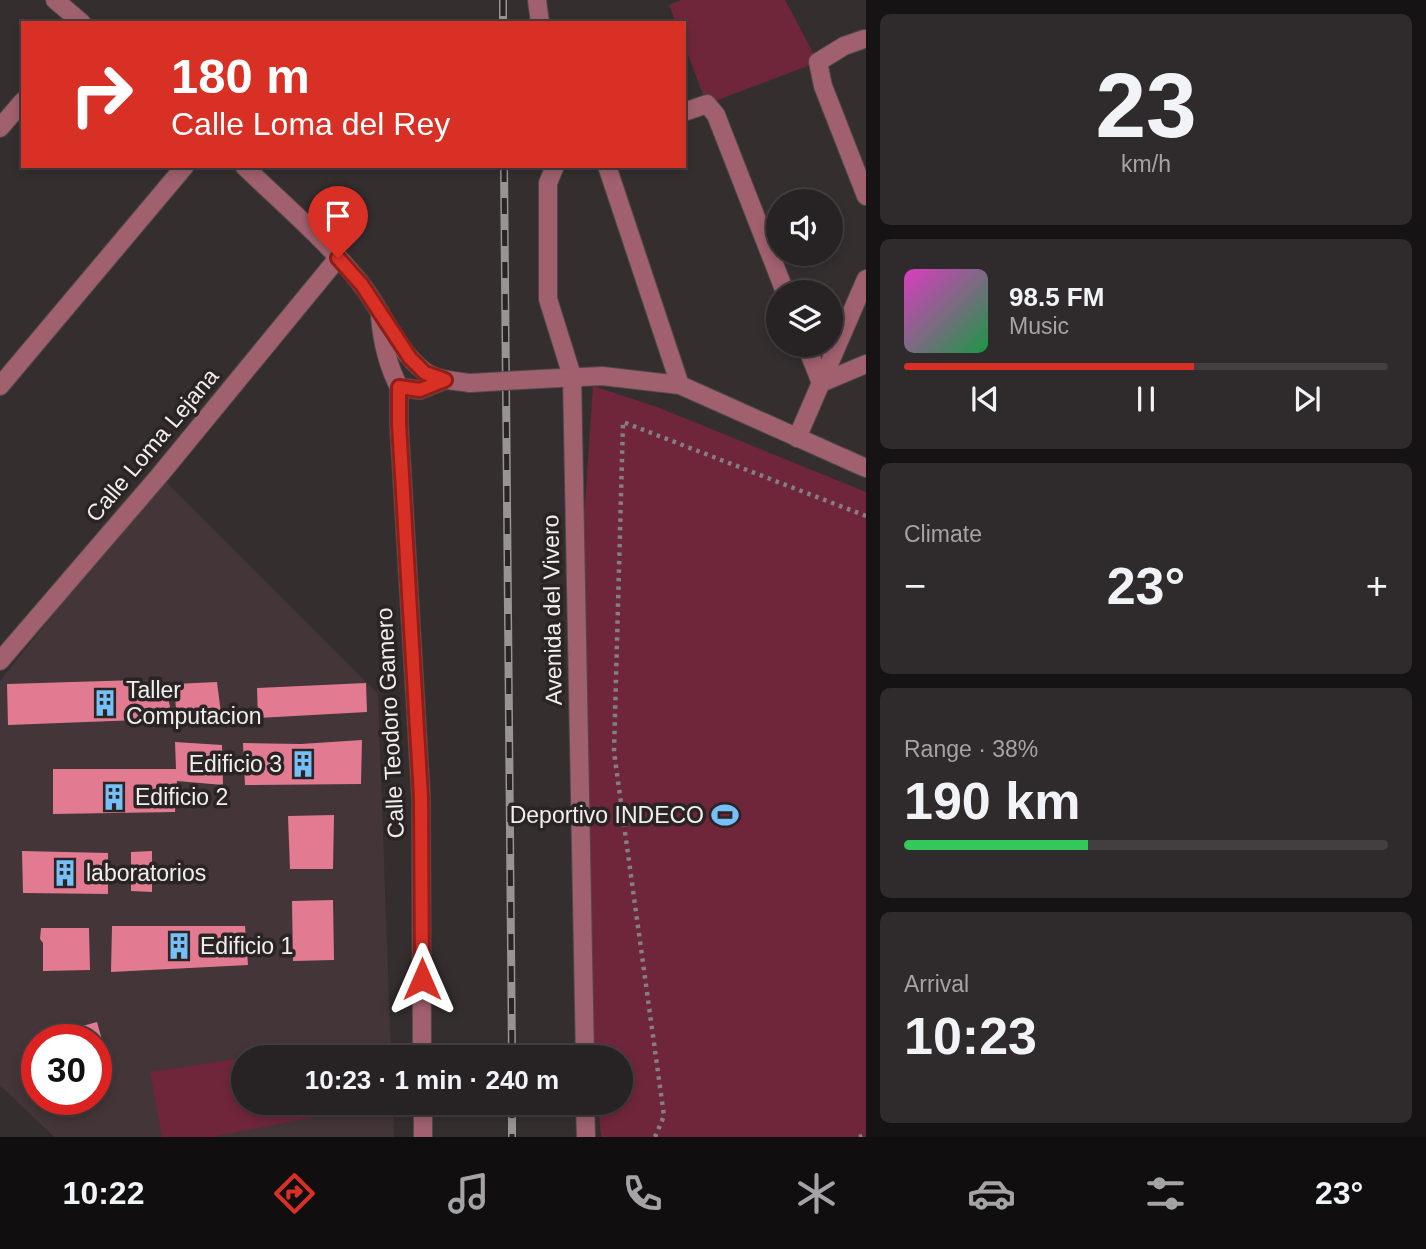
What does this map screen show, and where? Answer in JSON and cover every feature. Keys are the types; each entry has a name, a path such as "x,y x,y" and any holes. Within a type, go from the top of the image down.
{"street":[{"path":"55,0 80,21"},
{"path":"537,0 540,21"},
{"path":"864,39 844,46 818,62 823,86 866,196"},
{"path":"0,128 21,103"},
{"path":"686,111 707,103 716,115 780,280"},
{"path":"0,386 183,168"},
{"path":"245,168 338,258 362,285 410,358 425,373 445,380 470,383 572,376 636,378 680,385 866,468"},
{"name":"Avenida del Vivero","path":"554,168 548,183 548,299 572,376 584,1045"},
{"path":"608,168 680,385"},
{"name":"Calle Loma Lejana","path":"0,661 159,476 338,258"},
{"path":"797,438 866,279"},
{"path":"380,312 382,340 391,372 399,387 420,390 445,380"},
{"path":"811,357 821,383"},
{"path":"821,383 866,364"},
{"name":"Calle Teodoro Gamero","path":"399,387 421,797 422,1045"},
{"path":"423,1115 423,1137"},
{"path":"585,1115 586,1137"}],"path":[{"path":"655,1137 664,1116 614,752 622,422 866,516"},
{"path":"859,1137 866,1135"}],"shaded area":[{"path":"681,0 785,0 818,62 707,104 686,50 686,21 675,21 669,5"},
{"name":"Deportivo INDECO","path":"593,386 657,407 866,492 866,1137 601,1137 599,1115 633,1115 633,1045 593,1045 577,625"},
{"path":"162,478 378,694 391,1045 231,1045 231,1115 393,1115 394,1137 54,1137 31,1115 112,1115 112,1024 21,1024 21,1105 0,1085 0,681"},
{"path":"231,1060 231,1115 323,1115 212,1137 162,1137 150,1072"}],"building":[{"path":"138,680 138,687 166,688 172,716 139,720 8,725 7,684"},
{"path":"217,682 222,721 177,721 174,684"},
{"path":"366,683 367,712 258,718 257,688"},
{"name":"Edificio 3","path":"362,740 361,784 245,785 243,743 301,744"},
{"name":"Edificio 2","path":"175,742 222,745 223,785 177,781 175,812 53,814 53,769 176,769"},
{"path":"334,815 333,869 290,869 288,816"},
{"name":"laboratorios","path":"22,851 108,853 108,894 23,893"},
{"path":"152,851 152,892 131,891 131,852"},
{"path":"333,900 334,960 293,961 292,901"},
{"name":"Edificio 1","path":"112,926 245,926 248,965 111,972"},
{"path":"41,928 89,928 90,970 43,971"}],"railway":[{"path":"503,0 503,21"},
{"path":"504,168 512,1045"},
{"path":"512,1115 512,1137"}],"place":[{"name":"Taller Computacion","path":"105,703"},
{"name":"Edificio 3","path":"303,764"},
{"name":"Edificio 2","path":"114,797"},
{"name":"Deportivo INDECO","path":"725,815"},
{"name":"laboratorios","path":"65,873"},
{"name":"Edificio 1","path":"179,946"}],"route":[{"path":"338,258 362,285 410,358 425,373 445,380 420,390 399,387 421,797 422,979"}]}
